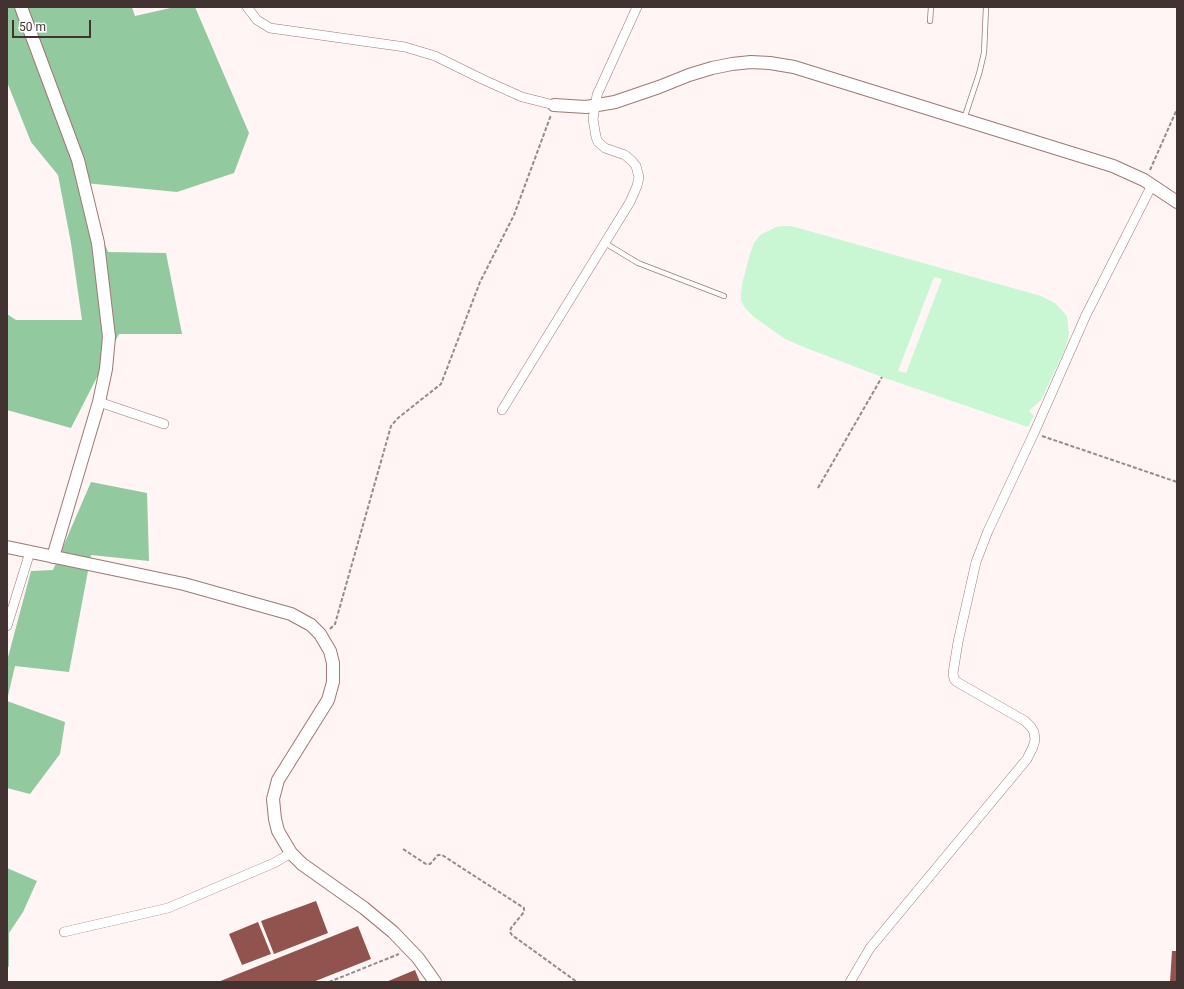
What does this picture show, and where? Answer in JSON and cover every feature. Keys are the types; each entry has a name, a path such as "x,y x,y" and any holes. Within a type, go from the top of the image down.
{"street":[{"path":"21,7 78,160 98,243 109,337 106,369 99,402 53,557"},
{"path":"246,7 258,20 270,28 405,47 435,56 522,97 554,105 594,106 615,102 689,75 732,64 751,62 770,63 794,67 1113,166 1148,183 1177,202"},
{"path":"502,410 630,202 637,186 639,177 636,166 632,160 625,155 605,148 598,142 593,119 597,94 637,7"},
{"path":"850,982 870,948 1027,759 1033,747 1035,740 1034,732 1025,721 957,682 954,678 953,673 958,642 976,562 988,531 1148,183"},
{"path":"99,402 164,424"},
{"path":"7,547 184,584 291,614 311,625 321,636 330,651 334,673 332,691 322,710 278,780 273,799 278,831 291,853 302,864 364,908 408,947 435,982"},
{"path":"7,626 30,552"},
{"path":"64,932 168,908 274,863 291,853"}],"lane":[{"path":"930,21 931,7"},
{"path":"964,119 979,74 984,53 986,7"},
{"path":"605,243 638,263 724,296"}],"path":[{"path":"321,636 335,624 391,426 398,418 441,384 480,282 514,215 554,105"},
{"path":"1148,183 1154,164 1177,109"},
{"path":"818,488 882,377"},
{"path":"1034,433 1177,482"},
{"path":"403,849 426,864 430,864 438,855 442,855 524,908 524,912 511,928 510,932 512,935 577,982"},
{"path":"329,982 398,955 408,947"}],"green space":[{"path":"7,7 132,7 135,16 175,7 195,7 249,133 234,173 177,192 85,183 95,220 108,252 166,253 182,334 119,334 71,428 7,410 7,314 16,320 82,320 71,243 58,175 31,142 7,82"},
{"path":"791,226 1041,296 1055,303 1067,316 1069,335 1065,349 1041,400 1029,411 1034,416 1028,427 882,377 806,348 785,339 754,317 745,308 741,301 742,284 754,243 760,235 776,227","holes":["934,277 942,279 906,373 898,371"]},
{"path":"91,482 147,493 149,561 91,555 69,672 15,666 7,700 7,661 31,571 53,570"},
{"path":"7,701 65,722 60,754 30,794 7,788"},
{"path":"7,868 37,881 23,912 9,933 9,966 7,969"}],"building":[{"path":"316,901 328,933 274,954 261,921"},
{"path":"258,922 271,954 242,965 229,934"},
{"path":"358,926 371,959 313,982 218,982"},
{"path":"1172,951 1177,951 1177,982 1170,982"},
{"path":"415,970 420,982 386,982"}]}
